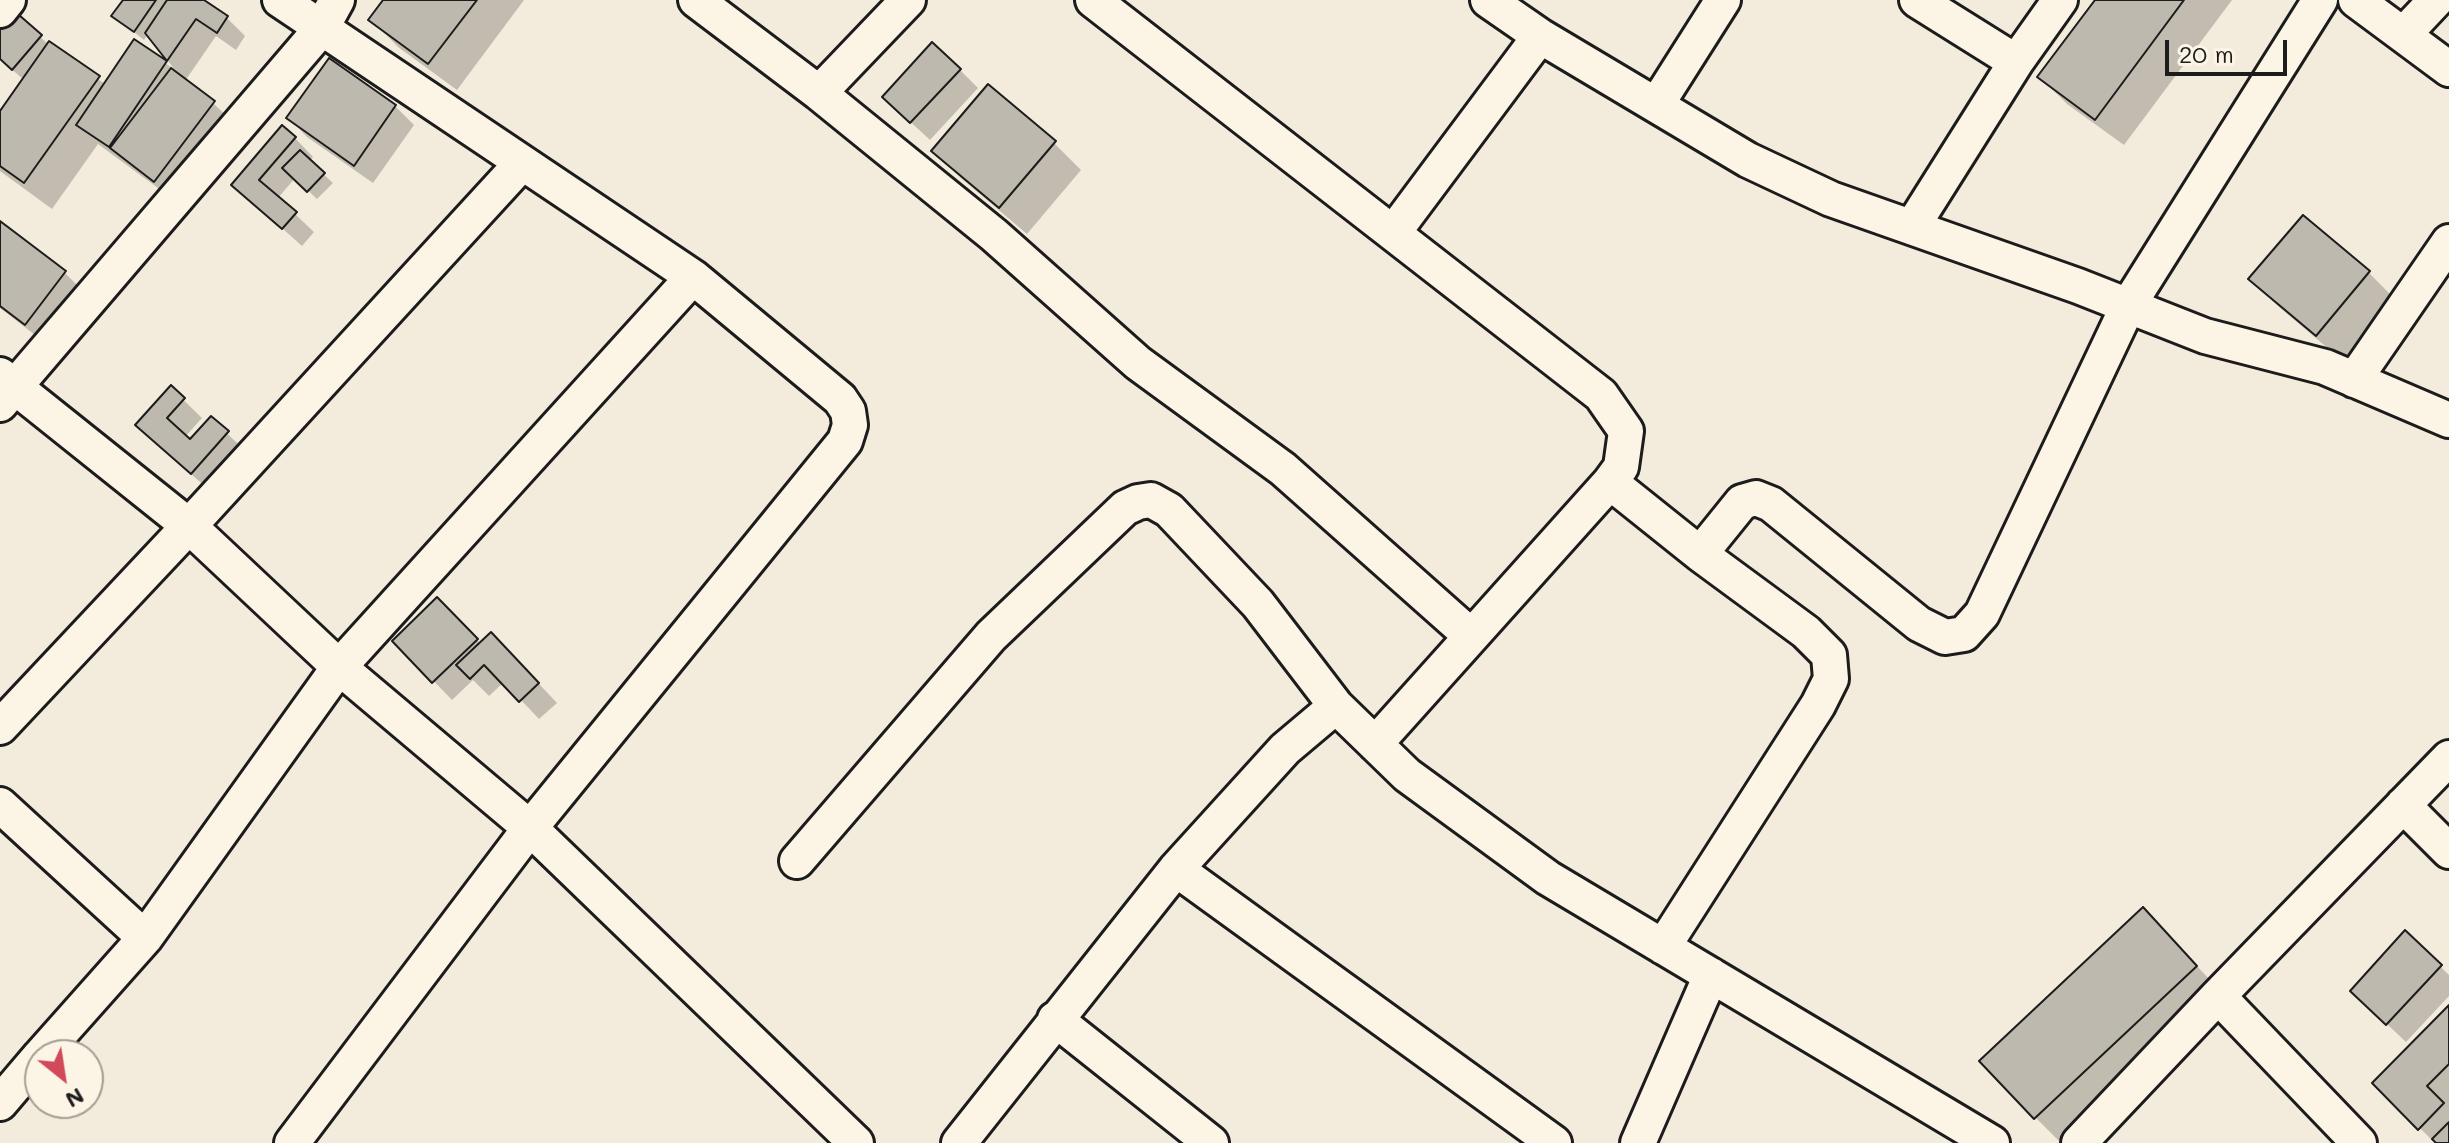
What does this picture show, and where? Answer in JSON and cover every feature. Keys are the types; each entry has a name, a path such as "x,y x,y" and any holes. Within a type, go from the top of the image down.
{"street":[{"path":"0,10 8,0"},
{"path":"280,0 329,14 521,164 693,277 840,399 848,411 850,425 845,441 530,828 292,1143"},
{"path":"696,0 819,93 994,235 1138,363 1283,469 1471,636"},
{"path":"819,93 908,0"},
{"path":"1093,0 1601,395 1626,431 1621,467 1610,482 1375,744"},
{"path":"1488,0 1540,36 1748,160 1831,199 2205,336 2325,367 2449,420"},
{"path":"1657,104 1723,0"},
{"path":"1917,0 2016,62"},
{"path":"1912,227 2016,62 2060,0"},
{"path":"1700,554 1742,502 1756,498 1771,504 1919,624 1945,637 1964,634 1982,614 2128,306 2320,0"},
{"path":"2356,0 2449,69"},
{"path":"2404,34 2436,0"},
{"path":"329,14 5,389 189,526 339,667 530,828 856,1143"},
{"path":"1393,233 1540,36"},
{"path":"0,727 521,164"},
{"path":"2354,380 2449,242"},
{"path":"55,1039 145,938 339,667 693,277"},
{"path":"1610,482 1700,554 1806,632 1829,655 1831,679 1818,705 1663,947"},
{"path":"797,861 991,636 1125,508 1151,500 1169,510 1258,604 1336,706 1407,775 1548,878 1992,1143"},
{"path":"959,1143 1176,869 1285,749 1336,706"},
{"path":"2079,1143 2449,758"},
{"path":"0,805 145,938"},
{"path":"2403,805 2449,851"},
{"path":"1176,869 1554,1143"},
{"path":"1638,1143 1711,975"},
{"path":"2218,996 2359,1143"},
{"path":"1055,1019 1211,1143"},
{"path":"3,1091 24,1071"}],"building":[{"path":"123,0 156,0 134,32 111,16"},
{"path":"167,0 204,0 228,16 217,33 196,19 167,61 145,33"},
{"path":"383,0 477,0 428,64 368,20"},
{"path":"2095,0 2184,0 2095,120 2037,77"},
{"path":"11,8 42,35 12,70 0,59 0,21"},
{"path":"134,39 167,61 109,147 76,125"},
{"path":"49,41 100,76 24,183 0,166 0,111"},
{"path":"932,42 961,69 910,123 882,97"},
{"path":"329,58 396,105 354,166 286,118"},
{"path":"171,68 215,101 154,182 110,148"},
{"path":"988,84 1056,141 999,208 931,151"},
{"path":"282,125 296,137 259,180 297,212 282,229 231,185"},
{"path":"300,150 325,173 307,192 282,168"},
{"path":"2303,215 2370,271 2316,336 2248,279"},
{"path":"0,221 66,271 25,325 0,306"},
{"path":"171,385 185,398 167,418 190,439 211,416 229,431 191,474 135,425"},
{"path":"437,597 478,639 432,683 392,641"},
{"path":"491,632 539,683 519,702 484,665 470,679 456,665"},
{"path":"2143,907 2197,966 2034,1119 1979,1061"},
{"path":"2405,930 2442,965 2386,1025 2350,991"},
{"path":"2449,1005 2449,1064 2427,1086 2444,1103 2418,1130 2372,1083"},
{"path":"2449,1122 2449,1143 2436,1143 2432,1139"}]}
